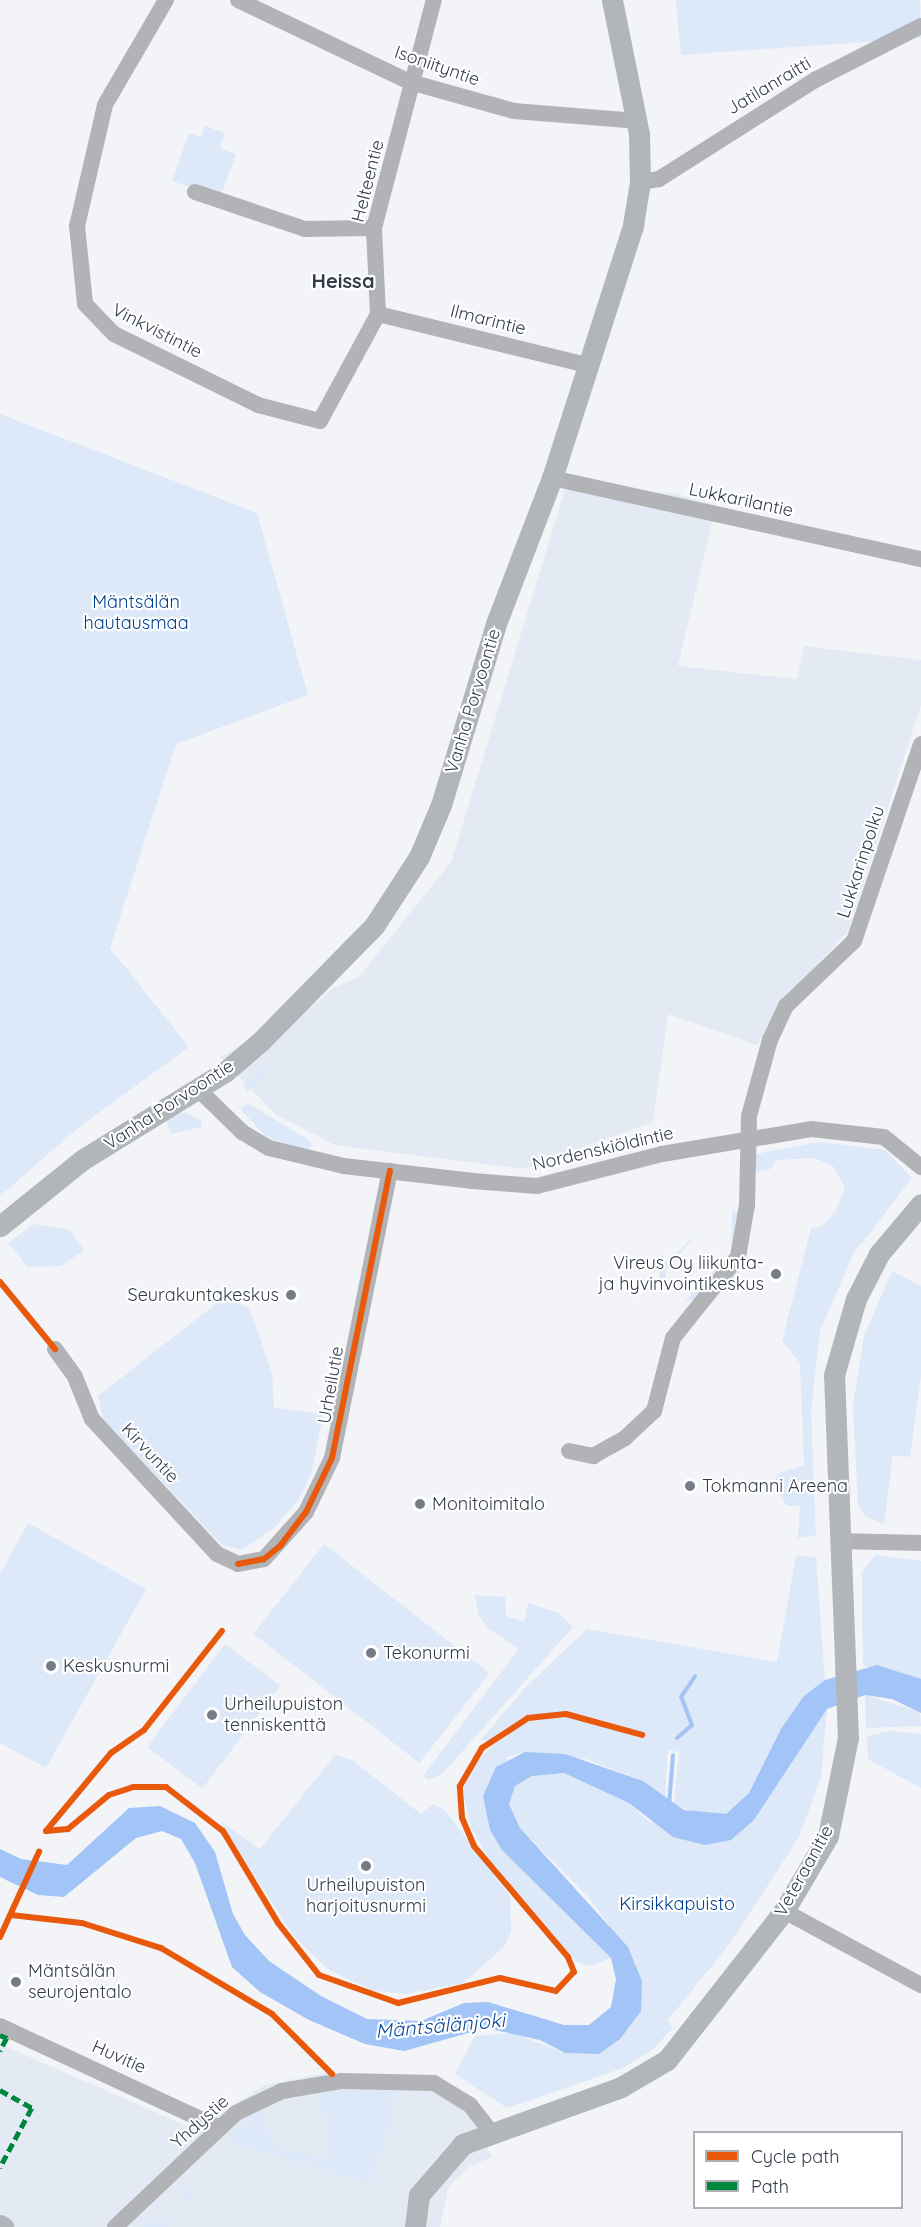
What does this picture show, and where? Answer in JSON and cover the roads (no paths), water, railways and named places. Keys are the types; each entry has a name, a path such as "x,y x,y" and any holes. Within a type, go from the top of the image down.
{"main road":[{"name":"Vanha Porvoontie","path":"0,1226 82,1160 198,1089 261,1041 346,957 409,876 441,805 497,621 552,478 633,225 640,182 638,121 612,0"},
{"name":"Veteraanitie","path":"415,2227 427,2183 454,2151 491,2132 621,2087 667,2061 784,1911 836,1811 847,1757 847,1714 834,1375 856,1299 879,1254 921,1204"}],"street":[{"name":"Vinkvistintie","path":"166,0 105,105 77,226 85,304 114,334 258,405 320,421 378,314"},
{"name":"Isoniityntie","path":"238,0 410,82 514,111 638,121"},
{"name":"Helteentie","path":"378,314 374,228 410,82 434,0"},
{"name":"Jatilanraitti","path":"640,182 659,179 815,80 921,26"},
{"path":"195,192 305,229 374,228"},
{"name":"Ilmarintie","path":"378,314 588,365"},
{"name":"Lukkarilantie","path":"552,478 921,560"},
{"name":"Lukkarinpolku","path":"569,1451 593,1456 625,1438 654,1411 673,1338 738,1257 747,1205 747,1139 754,1094 776,1023 786,1006 854,941 921,744"},
{"name":"Nordenskiöldintie","path":"198,1089 242,1132 269,1148 390,1171 537,1186 747,1139 811,1129 865,1132 901,1147 921,1167"},
{"name":"Urheilutie","path":"238,1564 264,1559 280,1546 306,1512 332,1458 390,1171"},
{"name":"Kirvuntie","path":"55,1349 75,1377 93,1419 217,1554 238,1564"},
{"path":"839,1541 921,1543"},
{"path":"784,1911 921,1985"},
{"name":"Huvitie","path":"0,2026 218,2127"},
{"name":"Yhdystie","path":"116,2227 218,2127 258,2099 282,2091 342,2081 417,2081 451,2090 491,2132"}],"water":[{"name":"Mäntsälänjoki","path":"877,1665 921,1679 921,1713 892,1699 865,1695 827,1709 754,1820 731,1840 705,1845 673,1837 629,1803 564,1773 532,1776 515,1786 509,1804 520,1828 628,1947 642,1981 641,2011 620,2039 599,2054 565,2053 540,2040 486,2028 404,2051 365,2044 309,2020 260,1992 232,1967 195,1863 181,1839 162,1831 136,1838 64,1897 38,1895 0,1877 0,1849 21,1859 67,1865 129,1808 160,1806 195,1823 215,1852 233,1914 245,1935 269,1961 321,1996 367,2019 421,2021 464,2003 488,2002 564,2025 589,2025 611,2007 616,1979 611,1958 502,1850 490,1830 483,1796 496,1767 525,1752 565,1754 643,1781 684,1810 726,1814 749,1793 781,1729 804,1696 825,1680"}],"waterway":[{"path":"677,1738 692,1725 681,1697 695,1676"},
{"path":"669,1805 673,1755"}],"place":[{"name":"Vireus Oy liikunta- ja hyvinvointikeskus","path":"776,1274"},
{"name":"Seurakuntakeskus","path":"291,1295"},
{"name":"Tokmanni Areena","path":"690,1486"},
{"name":"Monitoimitalo","path":"420,1504"},
{"name":"Tekonurmi","path":"371,1653"},
{"name":"Keskusnurmi","path":"51,1666"},
{"name":"Urheilupuiston tenniskenttä","path":"212,1715"},
{"name":"Urheilupuiston harjoitusnurmi","path":"366,1866"},
{"name":"Mäntsälän seurojentalo","path":"16,1982"}],"district":[{"name":"Heissa","path":"343,280"}],"park label":[{"name":"Mäntsälän hautausmaa","path":"136,613"},
{"name":"Kirsikkapuisto","path":"677,1904"}]}
